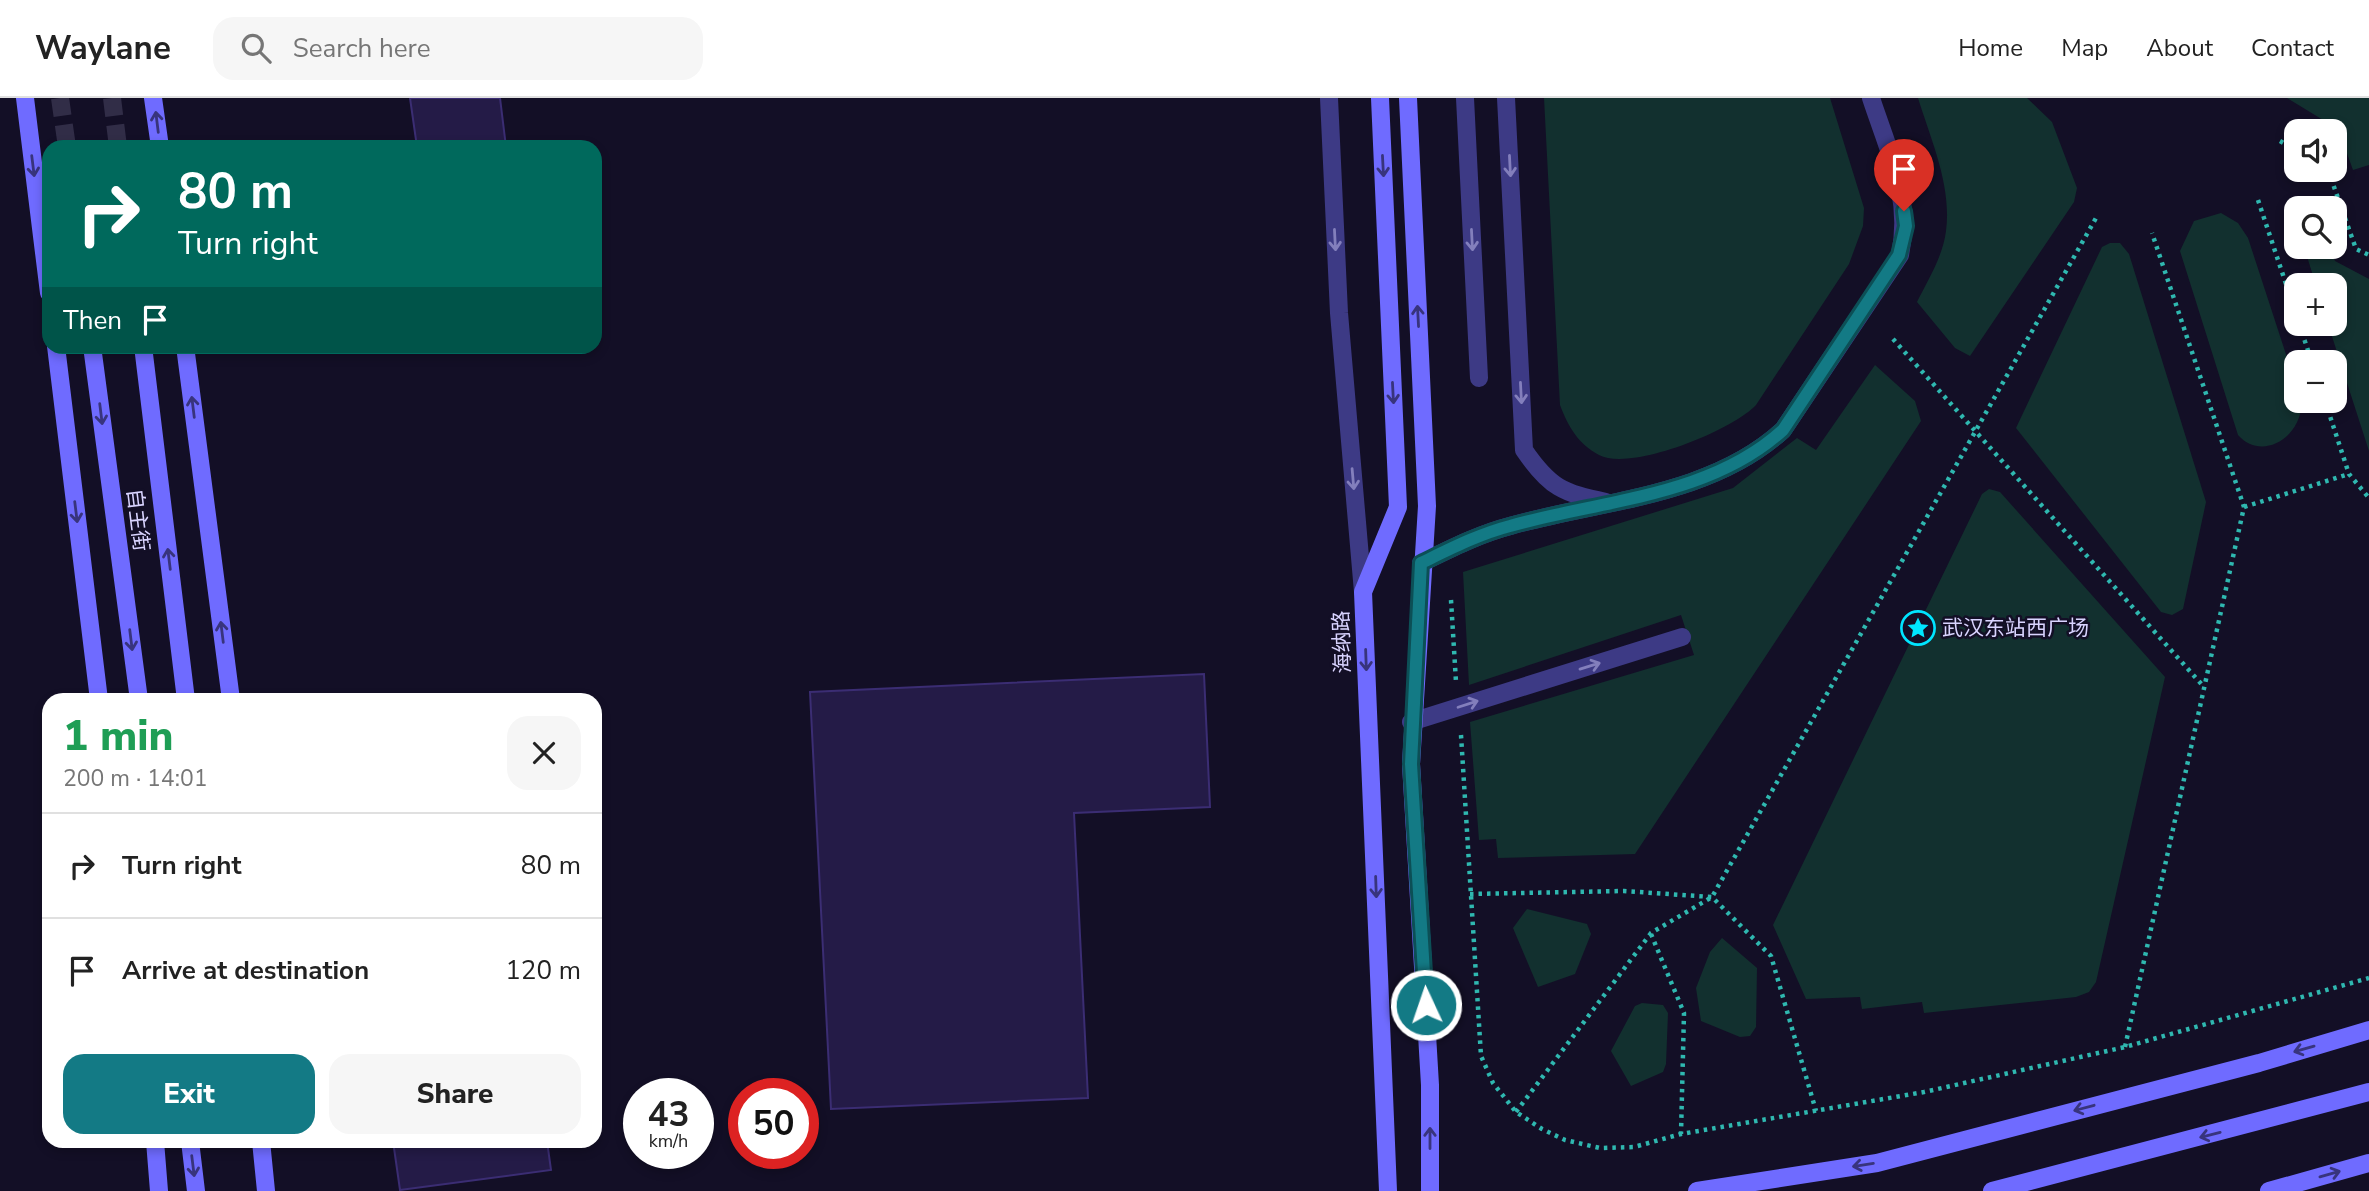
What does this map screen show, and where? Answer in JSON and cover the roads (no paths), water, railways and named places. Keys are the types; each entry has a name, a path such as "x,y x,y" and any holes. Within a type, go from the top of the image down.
{"main road":[{"path":"25,98 42,236"},
{"path":"153,98 159,140"},
{"name":"海纳路","path":"1380,98 1398,507 1363,592 1388,1191"},
{"path":"1408,98 1427,506 1411,722 1411,764 1430,1086 1430,1191"},
{"path":"57,354 98,693"},
{"name":"自主街","path":"93,354 137,693"},
{"name":"自主街","path":"144,354 185,693"},
{"path":"187,354 230,693"},
{"path":"1697,1191 1877,1163 2259,1063 2369,1030"},
{"path":"1992,1191 2369,1092"},
{"path":"156,1148 159,1191"},
{"path":"191,1148 196,1191"},
{"path":"262,1148 266,1191"},
{"path":"2269,1191 2369,1163"}],"lane":[{"path":"1329,98 1339,313 1363,592"},
{"path":"1465,98 1479,378"},
{"path":"1506,98 1524,450 1542,476 1564,493 1613,503"},
{"path":"1421,563 1509,526 1613,503 1720,472 1764,448 1783,430 1899,255 1906,226 1903,197 1871,98"},
{"path":"1411,722 1682,637"}],"tunnel":[{"path":"60,98 66,140"},
{"path":"112,98 117,140"}],"place":[{"name":"武汉东站西广场","path":"1918,628"}]}
